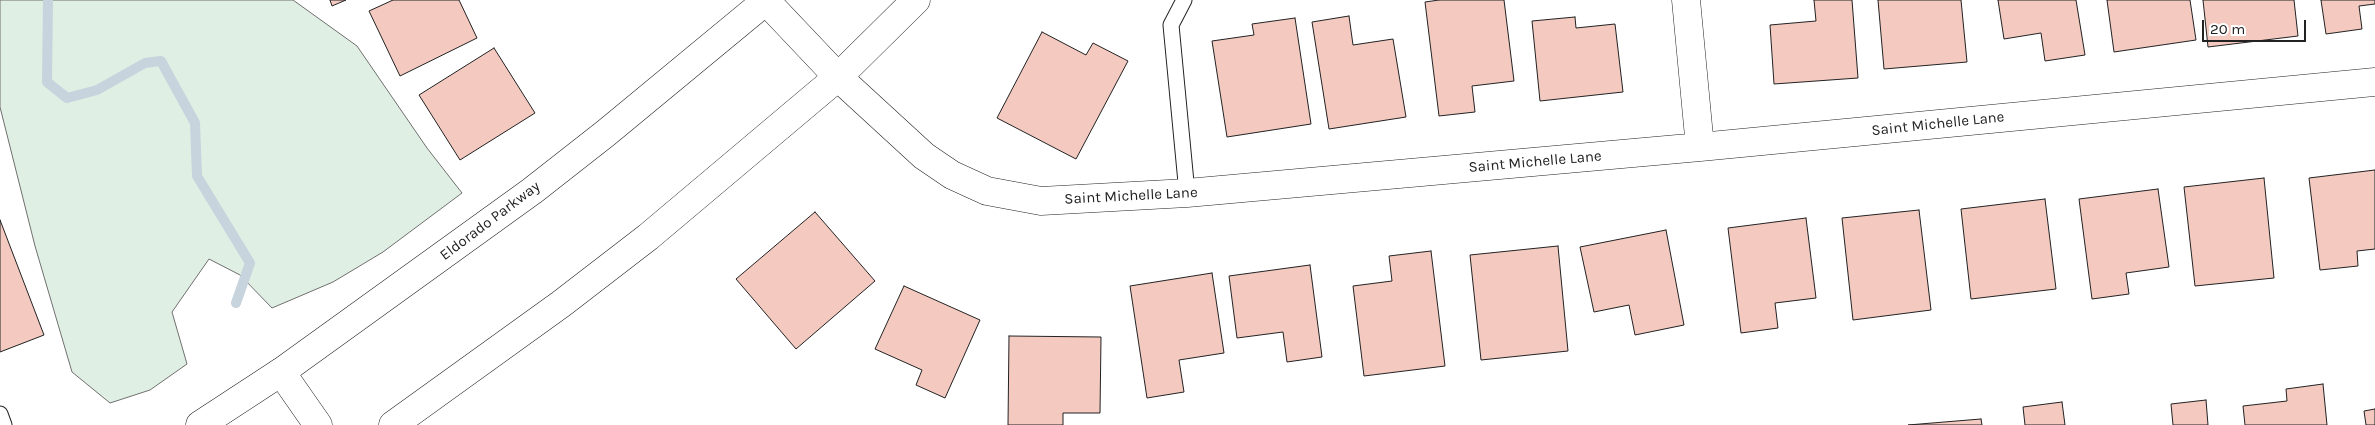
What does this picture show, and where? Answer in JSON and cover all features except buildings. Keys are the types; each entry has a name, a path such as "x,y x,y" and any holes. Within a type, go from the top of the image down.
{"street":[{"path":"393,425 561,304 648,237 838,77 916,0"},
{"path":"1686,0 1700,147"},
{"name":"Saint Michelle Lane","path":"766,1 838,77 924,156 952,175 988,191 1041,201 1187,193 1700,147 2375,82"},
{"name":"Eldorado Parkway","path":"200,425 281,372 532,191 606,133 766,1"},
{"path":"281,372 318,425"}],"lane":[{"path":"1184,0 1171,25 1187,193"},
{"path":"0,414 4,425"}],"green space":[{"path":"0,0 293,0 357,46 427,148 462,193 383,252 333,282 272,308 240,275 209,259 172,312 187,364 150,390 110,403 72,372 35,246 0,107"}],"waterway":[{"path":"48,0 47,82 67,98 97,90 145,63 161,61 195,123 197,176 250,263 236,303"}]}
